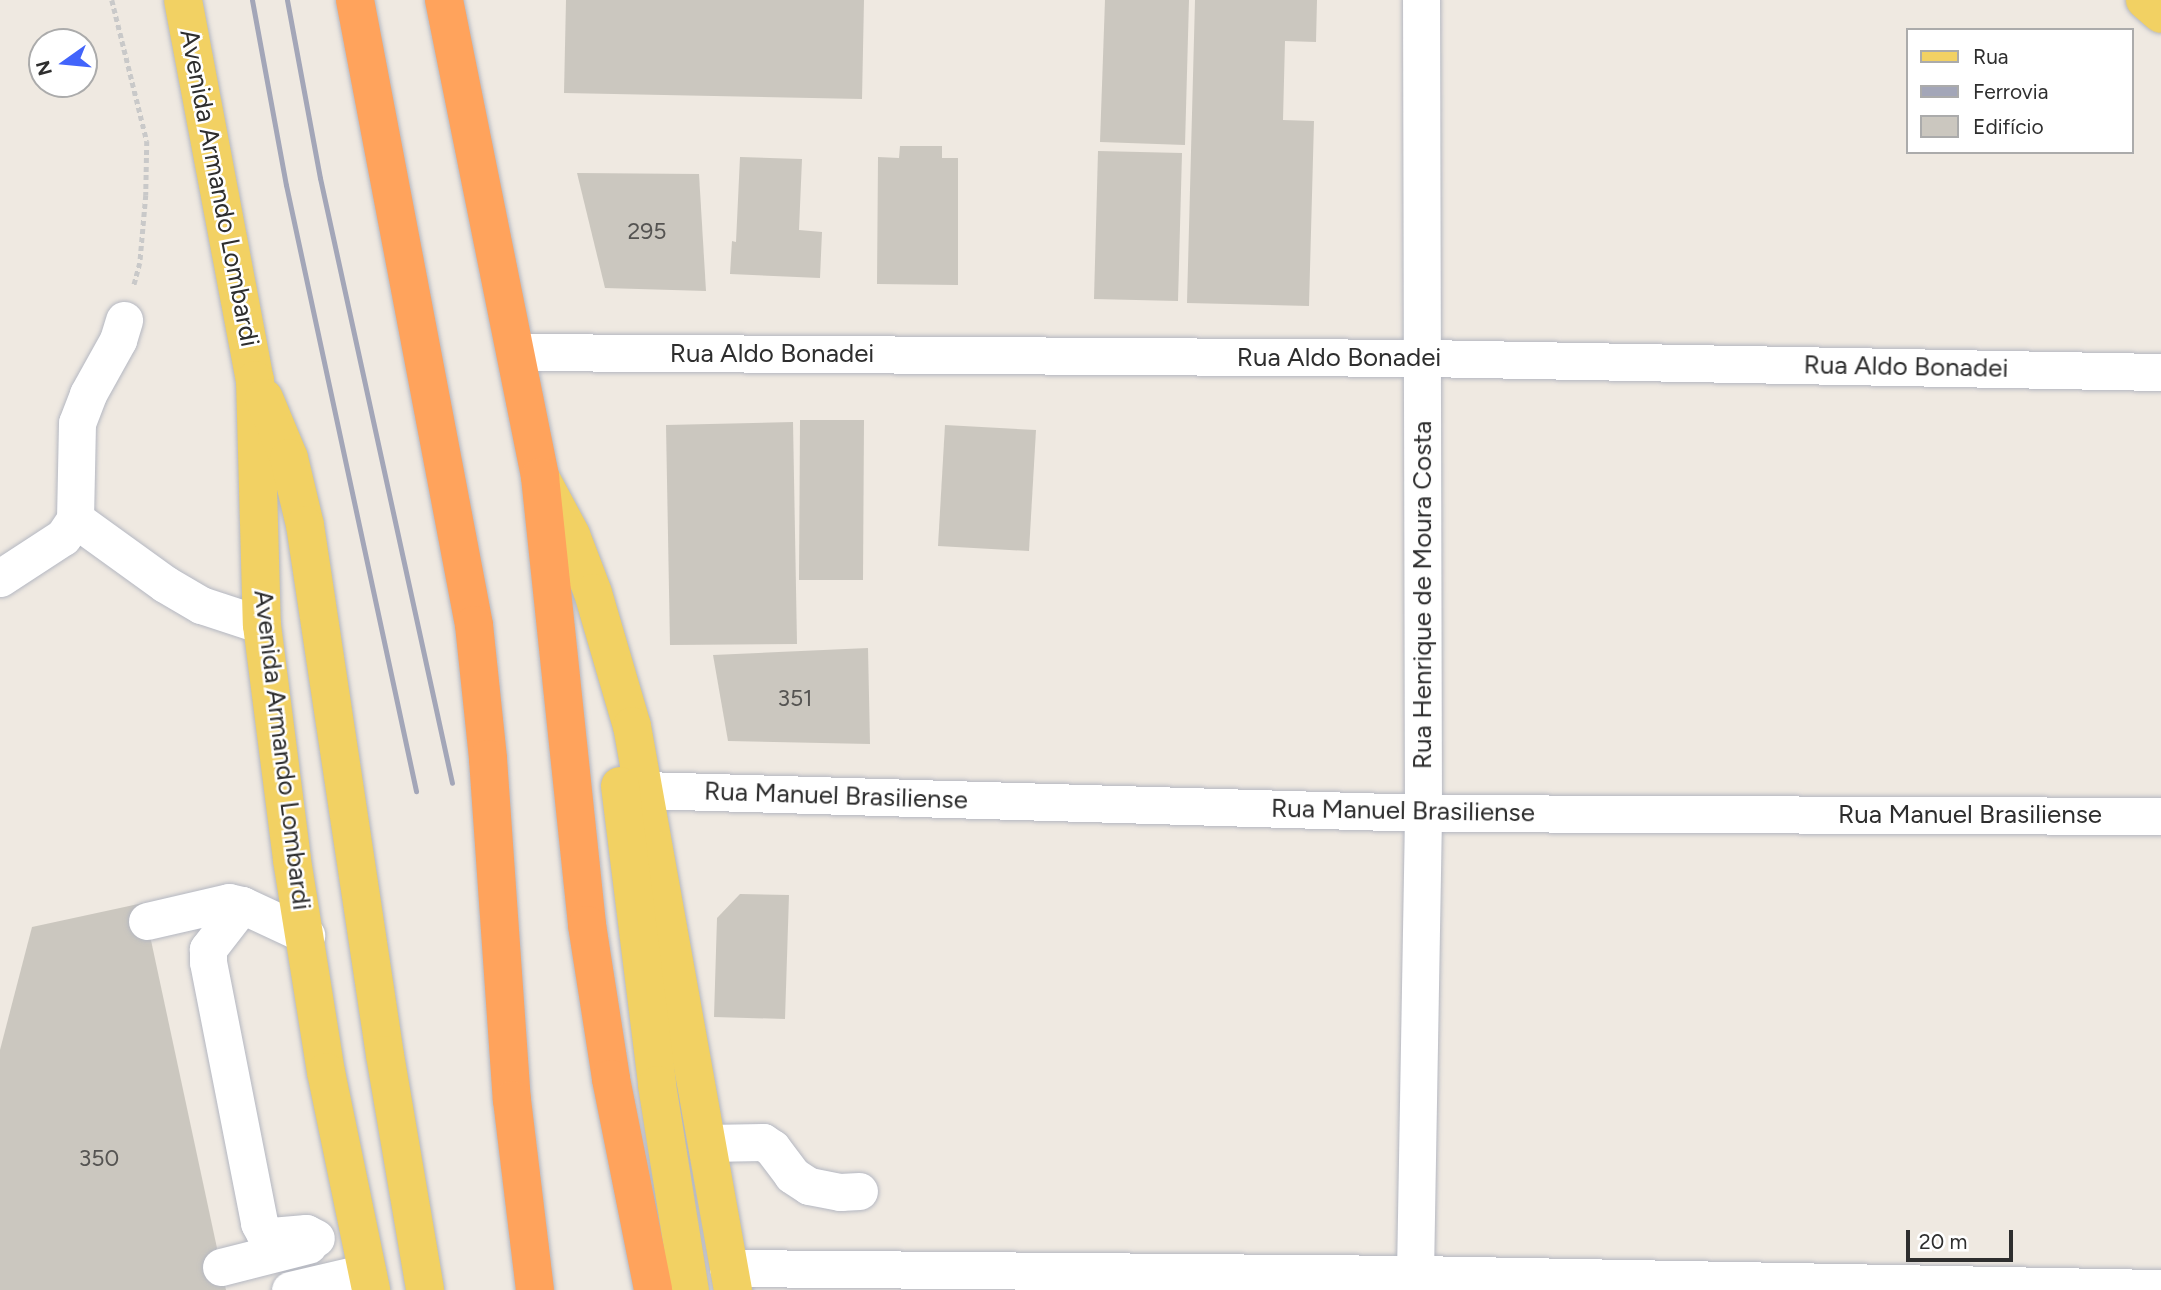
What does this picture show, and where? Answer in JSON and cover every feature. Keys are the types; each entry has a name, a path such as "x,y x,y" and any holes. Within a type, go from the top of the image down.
{"highway":[{"path":"355,0 474,625 488,759 512,1100 536,1290"},
{"path":"444,0 517,352 540,477 587,925 611,1079 653,1290"}],"main road":[{"name":"Avenida Armando Lombardi","path":"183,0 255,380 262,625 292,860 326,1072 369,1281"},
{"path":"2145,0 2161,14"},
{"path":"255,380 271,411 289,458 305,525 385,1055 425,1290"},
{"path":"540,477 571,535 593,593 632,726 731,1279"},
{"path":"610,649 628,856 657,1085 690,1290"}],"street":[{"name":"Rua Henrique de Moura Costa","path":"1415,1275 1423,813 1424,358 1421,0"},
{"path":"0,578 63,537 75,519 77,423 88,394 118,340 124,320"},
{"name":"Rua Aldo Bonadei","path":"517,352 1424,358 2161,372"},
{"path":"75,519 165,584 201,605 262,625"},
{"name":"Rua Manuel Brasiliense","path":"645,790 1423,813 2161,816"},
{"path":"147,921 229,902 242,905 306,936"},
{"path":"242,905 208,949 208,962 259,1223 264,1232 271,1236 306,1233 316,1238"},
{"path":"707,1143 763,1143 772,1148 792,1175 809,1186 840,1192 859,1191"},
{"path":"221,1267 305,1248 316,1238 358,1230"},
{"path":"731,1279 1415,1275 2161,1288"},
{"path":"290,1290 369,1281"}],"path":[{"path":"112,0 147,141 140,263 124,320"}],"building":[{"path":"566,0 864,0 862,99 564,93"},
{"path":"1105,0 1189,0 1185,145 1100,142"},
{"path":"1195,0 1317,0 1316,42 1285,41 1283,120 1314,121 1309,306 1187,303"},
{"path":"900,146 942,146 942,158 958,158 958,285 877,284 878,157 899,158"},
{"path":"1098,151 1182,153 1178,301 1094,299"},
{"path":"740,157 802,159 799,230 822,232 820,278 730,274 732,241 736,242"},
{"path":"577,173 699,174 706,291 605,288"},
{"path":"800,420 864,420 863,580 799,580"},
{"path":"793,422 797,644 670,645 666,425"},
{"path":"945,425 1036,430 1029,551 938,546"},
{"path":"868,648 870,744 728,741 713,655"},
{"path":"740,894 789,895 785,1019 714,1017 717,918"},
{"path":"143,903 226,1290 0,1290 0,1050 32,927"}],"railway":[{"path":"252,0 286,185 416,791"},
{"path":"287,0 320,178 452,783"}]}
